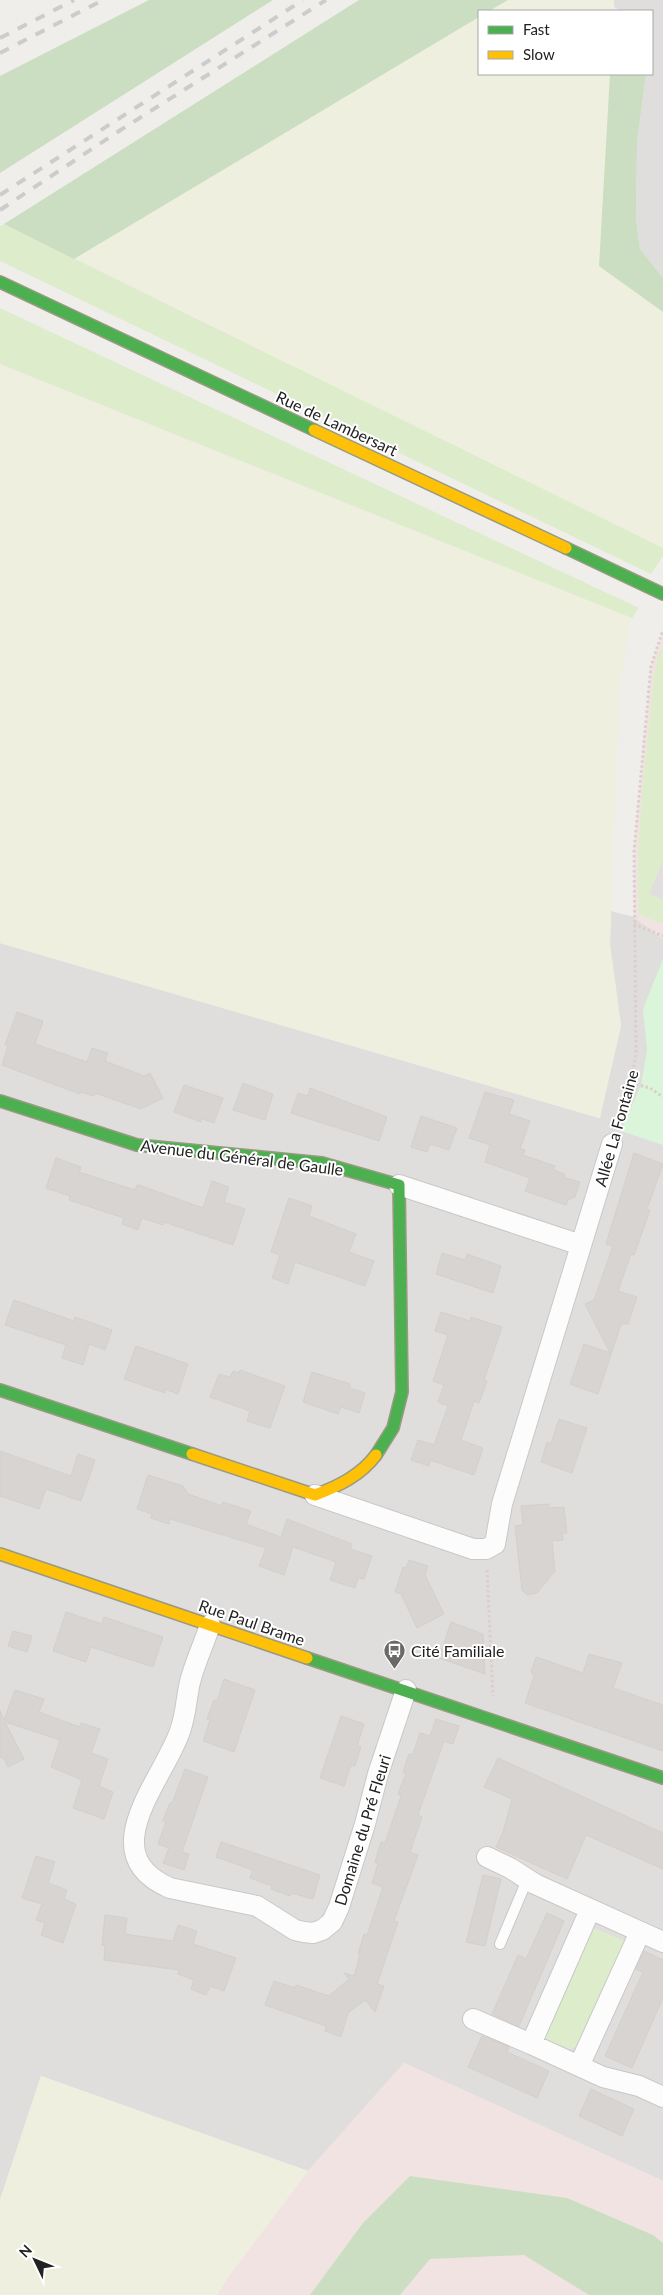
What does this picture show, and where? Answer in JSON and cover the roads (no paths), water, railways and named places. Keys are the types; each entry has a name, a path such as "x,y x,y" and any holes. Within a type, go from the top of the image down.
{"street":[{"name":"Rue de Lambersart","path":"0,282 661,593"},
{"name":"Avenue du Général de Gaulle","path":"0,1101 137,1145 322,1163 399,1185 581,1245"},
{"name":"Allée La Fontaine","path":"315,1495 473,1549 486,1549 495,1544 502,1504 612,1144"},
{"path":"0,1390 315,1495 343,1486 364,1469 389,1437 401,1404 399,1185"},
{"name":"Rue Paul Brame","path":"0,1554 663,1778"},
{"name":"Domaine du Pré Fleuri","path":"210,1624 195,1666 181,1729 170,1754 140,1809 133,1838 135,1849 143,1867 160,1884 170,1888 257,1906 295,1930 304,1932 313,1933 322,1930 332,1922 339,1908 376,1782 406,1690"},
{"path":"487,1857 510,1868 527,1880 663,1942"},
{"path":"531,2044 590,1910"},
{"path":"579,2066 640,1932"},
{"path":"473,2019 603,2077 639,2086 663,2097"}],"lane":[{"path":"500,1944 527,1880"}],"railway":[{"path":"0,38 74,0"},
{"path":"0,53 103,0"},
{"path":"0,195 303,0"},
{"path":"0,210 119,131 326,0"}],"place":[{"name":"Cité Familiale","path":"395,1669"}]}
